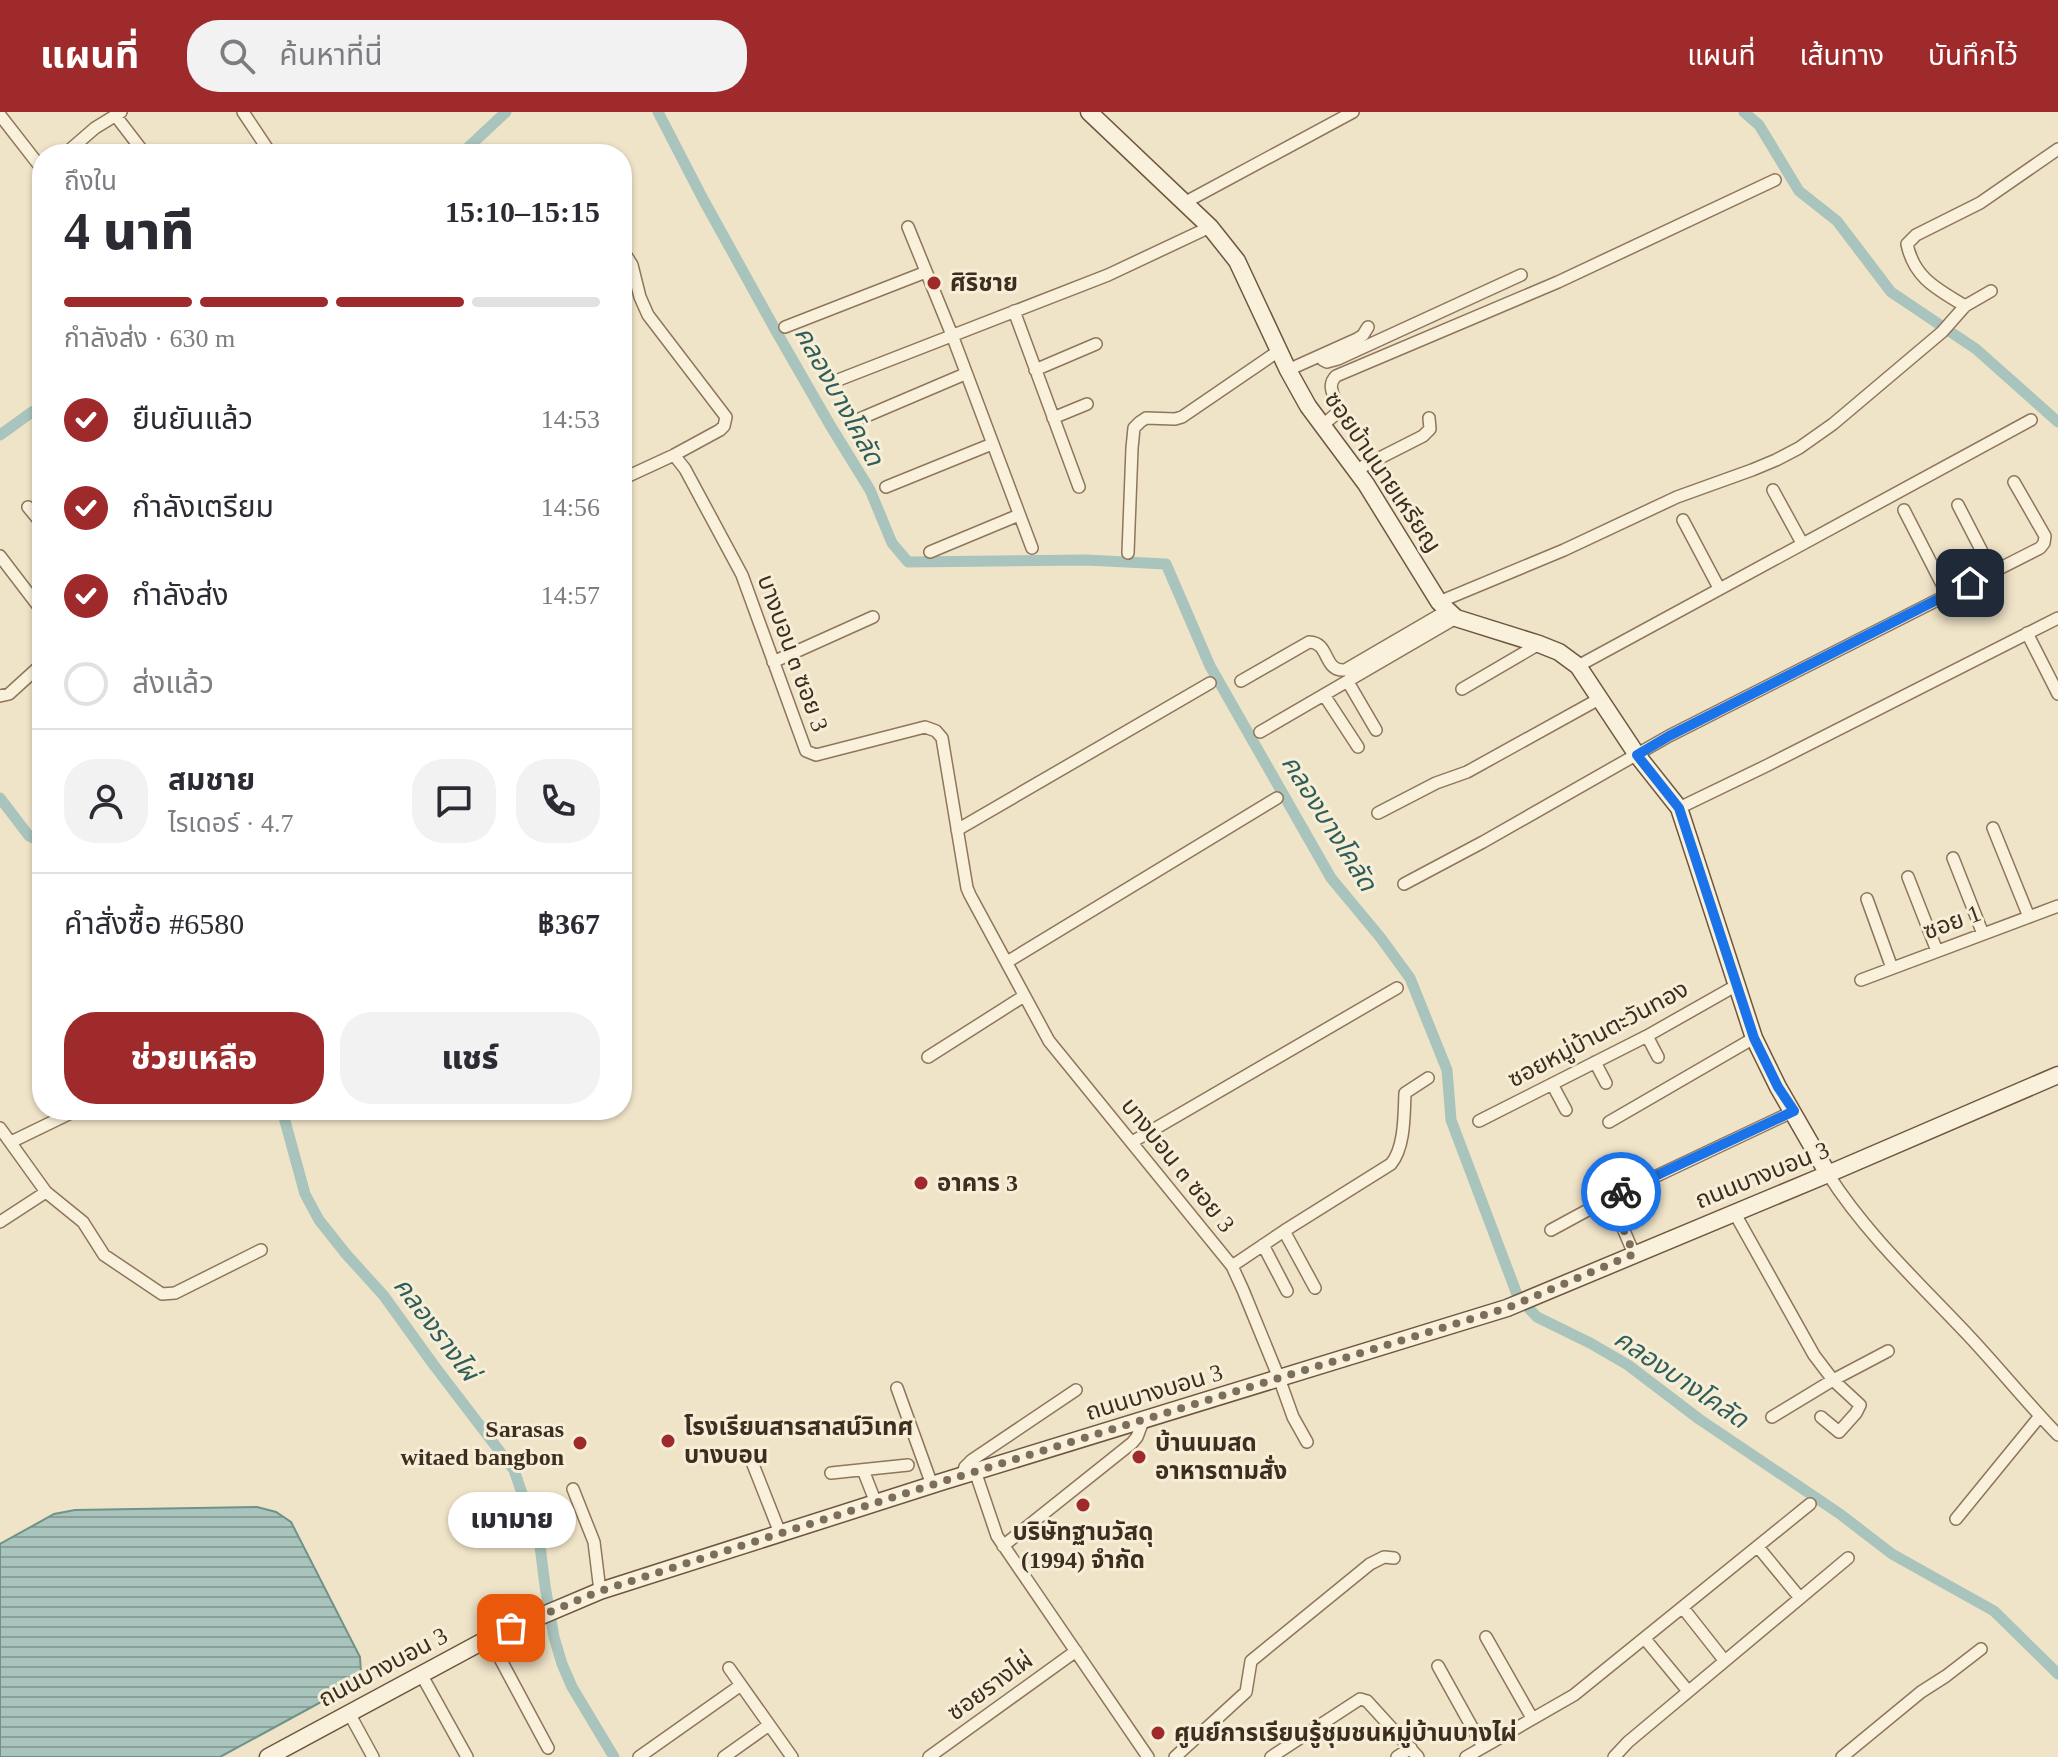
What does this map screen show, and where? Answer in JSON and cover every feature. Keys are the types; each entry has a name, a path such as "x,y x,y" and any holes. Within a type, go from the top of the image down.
{"main road":[{"name":"ซอยบ้านนายเหรียญ","path":"1089,112 1210,227 1237,261 1308,406 1356,470 1448,610"},
{"path":"1448,610 1559,652 1578,666 1637,755 1679,808 1754,1038 1828,1174"},
{"name":"ถนนบางบอน 3","path":"278,1754 489,1638 600,1591 1507,1308 2058,1075"}],"street":[{"path":"243,112 264,144"},
{"path":"1184,203 1353,112"},
{"path":"77,144 118,114 138,144"},
{"path":"0,115 32,156"},
{"path":"1962,311 1929,284 1910,258 1907,244 1916,235 1980,203 2058,149"},
{"path":"1323,425 1338,411 1331,387 1336,376 1558,282 1775,180"},
{"path":"908,227 1032,548"},
{"path":"833,382 1108,275 1210,227"},
{"path":"632,265 648,315 726,417 726,423 720,430 632,474"},
{"path":"785,327 926,272"},
{"path":"1321,355 1327,362 1338,359 1521,275"},
{"path":"1241,681 1314,641 1319,644 1334,670 1345,670 1448,610 1564,550 1677,497 1776,460 1833,424 1942,332 1962,311 1991,291"},
{"path":"1014,311 1079,487"},
{"path":"1288,370 1357,339 1368,327"},
{"path":"1035,370 1096,344"},
{"path":"1128,553 1134,428 1146,418 1182,417 1280,350"},
{"path":"857,420 965,374"},
{"path":"1053,418 1087,404"},
{"path":"1356,470 1423,436 1430,429 1429,418"},
{"path":"1578,666 2031,420"},
{"path":"886,487 992,444"},
{"name":"บางบอน ๓ ซอย 3","path":"674,455 685,469 742,575 804,746 810,754 820,755 925,727 936,731 942,738 967,888 1049,1041 1232,1266 1293,1417 1307,1442"},
{"path":"1404,884 1683,729 2040,548 2045,536 2014,482"},
{"path":"1773,490 1802,543"},
{"path":"1958,505 1992,571"},
{"path":"28,507 32,512"},
{"path":"1904,510 1947,594"},
{"path":"930,552 1019,515"},
{"path":"1683,520 1719,588"},
{"path":"0,556 32,598"},
{"path":"1260,732 1348,682 1448,610"},
{"path":"773,662 873,617"},
{"path":"1679,808 2058,618"},
{"path":"2027,633 2058,694"},
{"path":"1462,689 1539,644"},
{"path":"0,696 9,694 32,673"},
{"path":"1348,682 1376,730"},
{"path":"957,830 1210,683"},
{"path":"1324,695 1358,747"},
{"path":"1378,813 1436,783 1467,772 1599,699"},
{"path":"1007,962 1277,798"},
{"path":"1993,828 2029,917"},
{"path":"1953,858 1983,934"},
{"path":"1908,877 1937,951"},
{"path":"1867,899 1892,968"},
{"name":"ซอย 1","path":"1861,980 2058,906"},
{"name":"ซอยหมู่บ้านตะวันทอง","path":"1479,1121 1647,1036 1737,985"},
{"path":"1132,1142 1397,988"},
{"path":"928,1057 1024,996"},
{"path":"1647,1036 1658,1057"},
{"path":"1609,1122 1754,1038"},
{"path":"1595,1062 1606,1083"},
{"path":"1232,1266 1391,1164 1400,1146 1405,1093 1428,1078"},
{"path":"1552,1084 1566,1110"},
{"path":"1551,1230 1610,1198 1794,1111"},
{"path":"11,1142 56,1120"},
{"path":"0,1128 46,1192 83,1222 104,1255 162,1294 175,1293 261,1250"},
{"path":"1828,1174 1841,1195 1892,1255 2058,1435"},
{"path":"0,1222 46,1192"},
{"path":"1610,1198 1634,1254"},
{"path":"1734,1212 1814,1355 1860,1407 1838,1432 1821,1417"},
{"path":"1284,1231 1315,1288"},
{"path":"1263,1245 1287,1291"},
{"path":"1772,1417 1888,1351"},
{"path":"897,1388 932,1485"},
{"path":"1076,1390 965,1467 1003,1546 1148,1757"},
{"path":"1956,1519 2040,1416"},
{"path":"1003,1546 1132,1443 1143,1421"},
{"path":"752,1462 780,1533"},
{"path":"831,1473 908,1465"},
{"path":"863,1470 876,1503"},
{"path":"573,1489 594,1542 600,1591"},
{"path":"1466,1757 1574,1695 1810,1504"},
{"path":"1758,1547 1800,1598"},
{"path":"1175,1757 1246,1692 1251,1661 1370,1564 1384,1557 1394,1558"},
{"path":"1614,1757 1724,1660 1848,1558"},
{"path":"1683,1608 1724,1660"},
{"path":"1486,1637 1532,1718"},
{"path":"489,1638 548,1748"},
{"path":"1645,1639 1688,1691"},
{"path":"1842,1757 1921,1692 1981,1649"},
{"name":"ซอยรางไผ่","path":"929,1757 1076,1651"},
{"path":"1438,1666 1483,1747"},
{"path":"729,1668 792,1757"},
{"path":"421,1674 467,1757"},
{"path":"639,1757 741,1685"},
{"path":"1271,1757 1360,1699 1367,1701 1414,1753 1397,1757"},
{"path":"349,1713 373,1757"},
{"path":"724,1757 769,1725"}],"water":[{"path":"257,1507 276,1512 291,1522 360,1657 361,1673 356,1683 220,1757 0,1757 0,1544 54,1514 75,1510"}],"waterway":[{"path":"472,144 506,112"},
{"name":"คลองบางโคลัด","path":"658,112 776,331 870,490 892,543 908,562 1086,560 1166,564 1210,666 1331,878 1410,978 1447,1070 1451,1120 1518,1297 1537,1317 1628,1365 1699,1419 1840,1514 1892,1554 1994,1611 2058,1674"},
{"path":"1744,112 1759,125 1799,191 1837,221 1891,292 1976,349 2058,422"},
{"path":"0,435 32,412"},
{"name":"คลองรางไผ่","path":"0,798 32,837"},
{"name":"คลองรางไผ่","path":"285,1120 305,1194 319,1220 384,1296 514,1470 540,1546 554,1637 562,1664 572,1687 614,1757"}],"way so far":[{"path":"511,1628 600,1591 941,1482 1507,1308 1634,1254 1610,1198 1621,1192"}],"place":[{"name":"ศิริชาย","path":"934,283"},
{"name":"อาคาร 3","path":"921,1183"},
{"name":"โรงเรียนสารสาสน์วิเทศ บางบอน","path":"668,1441"},
{"name":"Sarasas witaed bangbon","path":"580,1443"},
{"name":"บ้านนมสด อาหารตามสั่ง","path":"1139,1457"},
{"name":"บริษัทฐานวัสดุ (1994) จำกัด","path":"1083,1505"},
{"name":"เมามาย","path":"511,1628"},
{"name":"ศูนย์การเรียนรู้ชุมชนหมู่บ้านบางไผ่","path":"1158,1733"}],"route":[{"path":"1621,1192 1794,1111 1778,1087 1754,1038 1679,808 1637,755 1970,583"}]}
